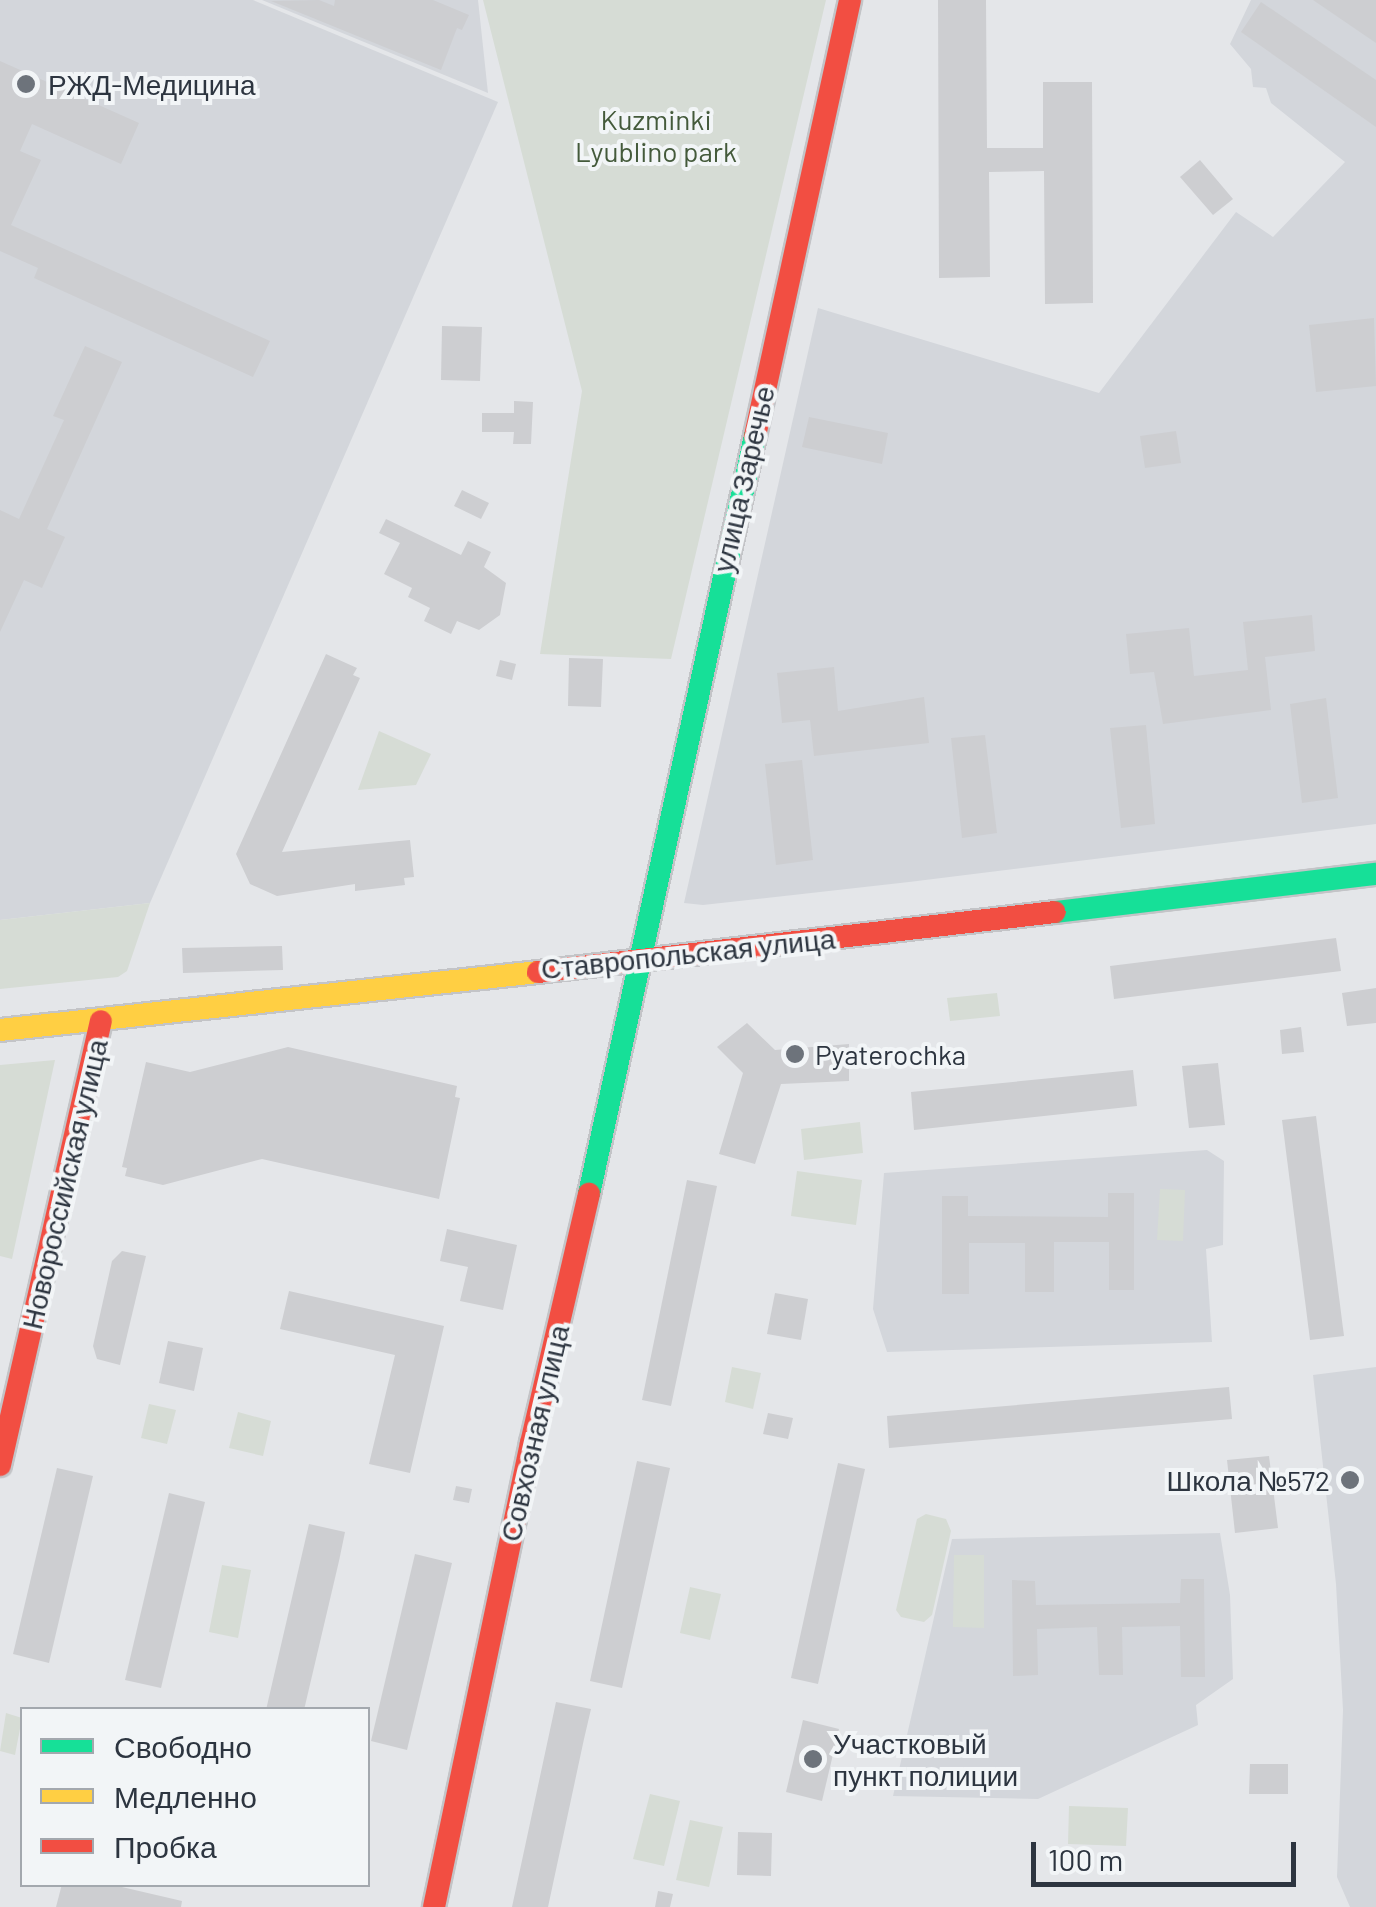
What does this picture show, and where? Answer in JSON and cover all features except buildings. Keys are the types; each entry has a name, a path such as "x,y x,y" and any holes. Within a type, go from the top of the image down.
{"street":[{"name":"улица Заречье","path":"641,959 850,0"},
{"name":"Ставропольская улица","path":"0,1030 1376,874"},
{"name":"Совхозная улица","path":"434,1907 534,1429 641,959"},
{"name":"Новороссийская улица","path":"0,1466 101,1020"}],"shaded area":[{"path":"0,0 253,0 498,102 150,903 0,920"},
{"path":"262,0 478,0 488,93"},
{"path":"1251,0 1376,0 1376,824 909,882 703,905 684,903 818,308 1099,393 1236,212 1273,237 1345,162 1271,103 1266,88 1253,87 1251,69 1230,44"},
{"path":"1207,1150 1224,1161 1223,1245 1206,1249 1212,1342 887,1352 873,1309 884,1173"},
{"path":"1376,1367 1376,1907 1350,1907 1337,1877 1343,1710 1336,1584 1313,1375"},
{"path":"1220,1533 1230,1595 1233,1679 1196,1705 1198,1725 1038,1799 893,1796 952,1539"}],"green space":[{"name":"Kuzminki Lyublino park","path":"483,0 826,0 671,659 540,654 582,391"},
{"path":"379,731 431,754 416,785 358,790"},
{"path":"150,903 127,971 118,977 0,989 0,920"},
{"path":"997,993 1000,1016 950,1021 947,998"},
{"path":"55,1060 12,1259 0,1256 0,1065"},
{"path":"860,1122 863,1153 804,1160 801,1129"},
{"path":"797,1171 862,1180 856,1225 791,1216"},
{"path":"1160,1189 1185,1190 1183,1241 1157,1240"},
{"path":"732,1367 761,1373 753,1409 725,1402"},
{"path":"149,1404 176,1410 167,1444 141,1438"},
{"path":"238,1412 271,1421 263,1456 229,1448"},
{"path":"926,1514 946,1519 951,1531 932,1615 924,1622 901,1617 896,1610 917,1519"},
{"path":"954,1555 984,1555 984,1628 953,1627"},
{"path":"222,1565 251,1570 238,1638 209,1632"},
{"path":"690,1587 721,1594 710,1640 680,1633"},
{"path":"6,1713 20,1717 15,1755 0,1751"},
{"path":"650,1794 680,1801 664,1866 633,1859"},
{"path":"1069,1806 1128,1808 1126,1846 1068,1844"},
{"path":"690,1820 723,1827 709,1887 676,1880"}],"traffic: fast":[{"path":"589,1194 755,436"},
{"path":"1055,912 1376,874"}],"traffic: slow":[{"path":"0,1030 538,972"}],"traffic: jam":[{"path":"755,436 850,0"},
{"path":"538,972 1055,912"},
{"path":"0,1465 101,1021"},
{"path":"434,1907 531,1443 589,1194"}],"place":[{"name":"РЖД-Медицина","path":"26,84"},
{"name":"Pyaterochka","path":"795,1054"},
{"name":"Школа №572","path":"1350,1480"},
{"name":"Участковый пункт полиции","path":"813,1759"}]}
